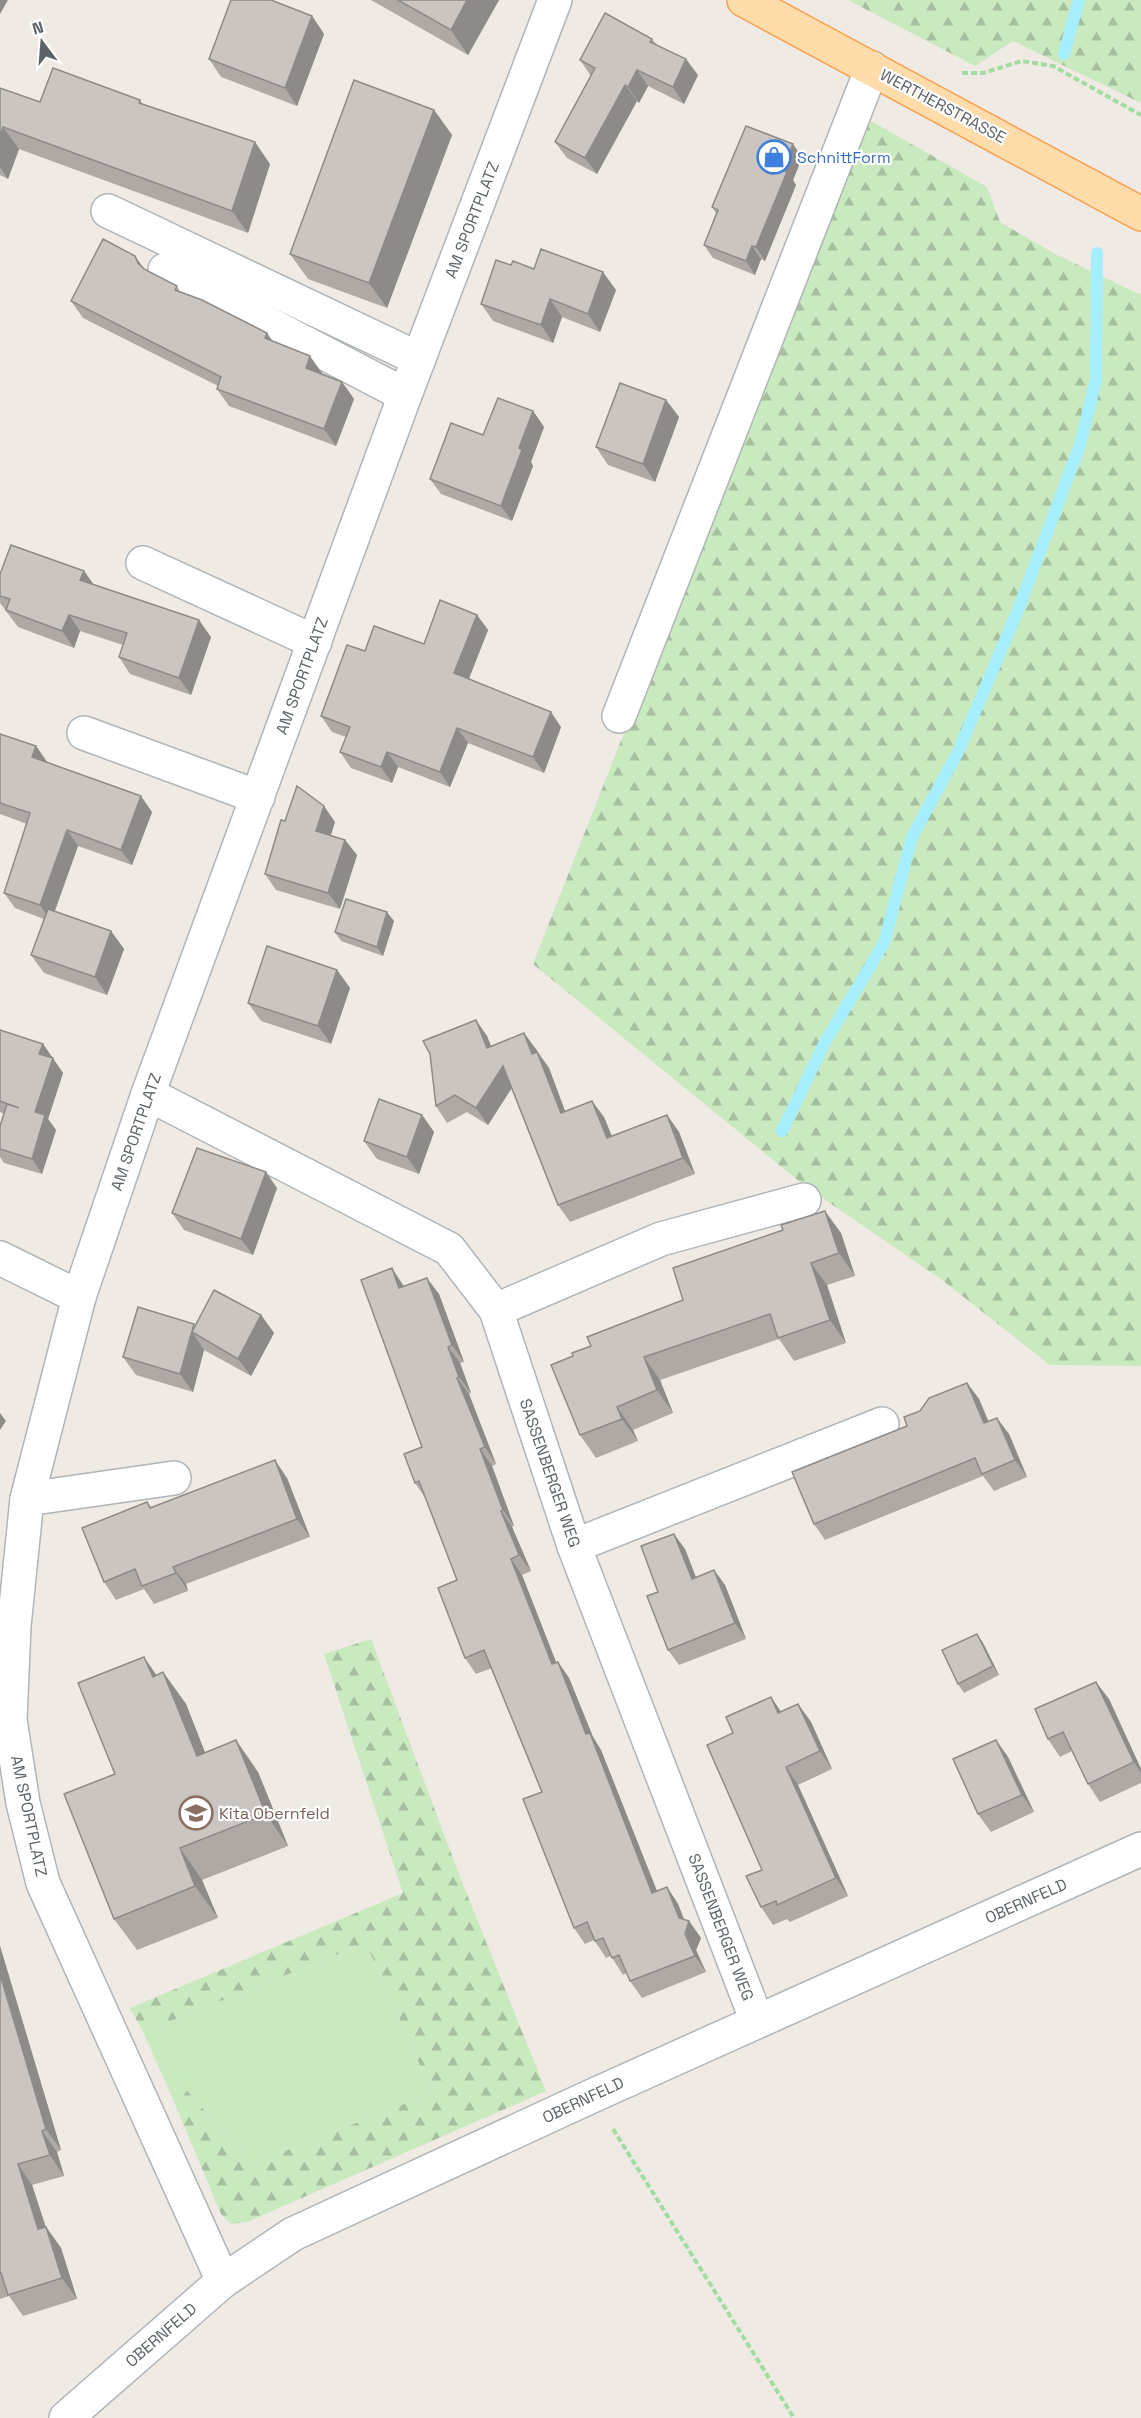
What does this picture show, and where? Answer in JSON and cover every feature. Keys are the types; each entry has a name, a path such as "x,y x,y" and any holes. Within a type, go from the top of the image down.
{"main road":[{"name":"WERTHERSTRASSE","path":"744,0 1141,214"}],"street":[{"name":"AM SPORTPLATZ","path":"223,2281 43,1883 23,1803 10,1720 14,1626 27,1499 79,1297 148,1094 405,395 555,0"},
{"path":"619,716 872,68"},
{"path":"108,211 419,359"},
{"path":"165,270 405,395"},
{"path":"143,563 315,642"},
{"path":"84,733 258,797"},
{"name":"SASSENBERGER WEG","path":"148,1094 449,1249 496,1310 574,1546 757,2021"},
{"path":"496,1310 661,1239 804,1200"},
{"path":"0,1258 79,1297"},
{"path":"574,1546 882,1424"},
{"path":"27,1499 174,1478"},
{"name":"OBERNFELD","path":"66,2418 223,2281 293,2235 592,2096 1141,1849"}],"path":[{"path":"955,73 983,73 1022,61 1053,66 1141,115"},
{"path":"592,2096 794,2418"}],"green space":[{"path":"848,0 1141,0 1141,103 1013,41 975,66"},
{"path":"866,118 987,187 1000,222 1055,254 1141,295 1141,1366 1050,1365 942,1280 805,1186 533,964"},
{"path":"371,1639 460,1877 546,2091 247,2222 231,2224 221,2214 169,2090 183,2086 252,2164 432,2093 366,1943 143,2032 130,2008 403,1893 324,1654"},
{"path":"366,1943 432,2093 252,2164 183,2086 169,2090 143,2032"}],"building":[{"path":"231,0 271,0 312,16 285,88 209,59"},
{"path":"398,0 467,0 451,30"},
{"path":"605,13 652,39 650,42 686,59 673,87 637,70 628,87 625,85 585,158 555,142 595,68 580,60"},
{"path":"53,68 140,100 139,103 255,142 232,211 3,127 0,137 0,88 40,102"},
{"path":"354,80 434,110 369,283 290,254"},
{"path":"746,126 793,144 782,170 787,172 756,247 752,246 746,261 704,245 718,210 712,207"},
{"path":"103,239 135,256 144,269 177,286 175,290 202,300 267,333 265,338 310,356 306,368 342,382 324,429 217,389 221,377 71,301"},
{"path":"541,249 603,272 588,314 550,299 541,325 481,304 496,260 511,265 513,261 534,269"},
{"path":"620,383 666,400 643,464 596,447"},
{"path":"498,398 533,411 519,448 522,450 501,506 430,479 451,423 483,435"},
{"path":"11,545 84,571 80,580 199,620 179,678 119,657 127,633 69,615 62,631 6,610 10,599 0,596 0,574"},
{"path":"440,600 477,615 454,673 551,712 533,757 457,728 440,772 387,752 381,767 340,752 350,727 321,716 347,645 365,651 374,626 424,644"},
{"path":"0,734 36,746 32,757 141,796 121,850 67,830 40,905 4,893 30,813 0,803"},
{"path":"297,786 324,806 316,831 345,840 328,893 265,874 281,820 285,821"},
{"path":"346,899 387,912 377,947 335,932"},
{"path":"48,909 111,931 95,977 31,955"},
{"path":"267,946 337,970 318,1026 248,1003"},
{"path":"476,1020 487,1048 524,1033 532,1054 537,1052 561,1113 592,1101 607,1138 667,1115 683,1158 558,1205 503,1066 476,1108 455,1095 436,1106 430,1054 423,1041"},
{"path":"0,1030 43,1044 39,1054 53,1058 35,1112 45,1115 32,1159 0,1149 0,1126 7,1104 19,1108 0,1101"},
{"path":"379,1099 422,1115 407,1157 364,1141"},
{"path":"197,1148 266,1172 241,1239 172,1213"},
{"path":"825,1211 839,1253 811,1263 830,1320 778,1338 770,1314 644,1357 657,1390 617,1407 622,1419 580,1435 551,1365 573,1356 572,1353 591,1346 587,1337 683,1300 673,1268 783,1230 781,1225"},
{"path":"392,1268 399,1288 427,1278 452,1345 448,1347 459,1377 457,1378 485,1447 480,1449 519,1555 511,1559 552,1664 558,1662 586,1734 590,1733 652,1893 667,1887 679,1918 689,1921 685,1934 695,1956 630,1981 619,1955 612,1958 603,1938 595,1941 587,1922 574,1928 523,1799 542,1792 484,1650 465,1658 438,1588 457,1580 419,1481 415,1483 404,1454 422,1447 361,1280"},
{"path":"214,1290 261,1315 238,1359 192,1332"},
{"path":"138,1307 194,1324 180,1374 123,1357"},
{"path":"967,1383 984,1423 997,1418 1015,1460 982,1474 975,1458 814,1524 792,1472 907,1426 904,1417 920,1411 929,1398"},
{"path":"275,1460 297,1519 173,1567 176,1573 142,1586 135,1569 104,1582 82,1528 147,1502 150,1508"},
{"path":"674,1534 692,1579 714,1570 735,1623 668,1650 647,1596 658,1592 641,1546"},
{"path":"977,1634 993,1666 958,1684 942,1650"},
{"name":"Kita Obernfeld","path":"144,1657 153,1677 163,1672 197,1756 236,1740 266,1814 180,1848 195,1886 114,1919 64,1794 115,1774 78,1683"},
{"path":"1096,1682 1134,1762 1088,1784 1063,1732 1048,1739 1035,1709"},
{"path":"771,1697 778,1713 798,1704 820,1751 786,1767 836,1878 777,1905 776,1901 761,1907 746,1876 762,1870 707,1745 733,1733 726,1717"},
{"path":"996,1740 1022,1795 978,1814 953,1759"},
{"path":"0,1974 46,2129 42,2131 50,2155 18,2164 38,2229 46,2227 62,2278 8,2295 0,2273"}],"waterway":[{"path":"1064,54 1079,0"},
{"path":"782,1131 825,1042 884,943 912,837 958,752 1018,610 1080,445 1096,380 1097,253"}],"place":[{"name":"SchnittForm","path":"774,157"},
{"name":"Kita Obernfeld","path":"196,1813"}]}
